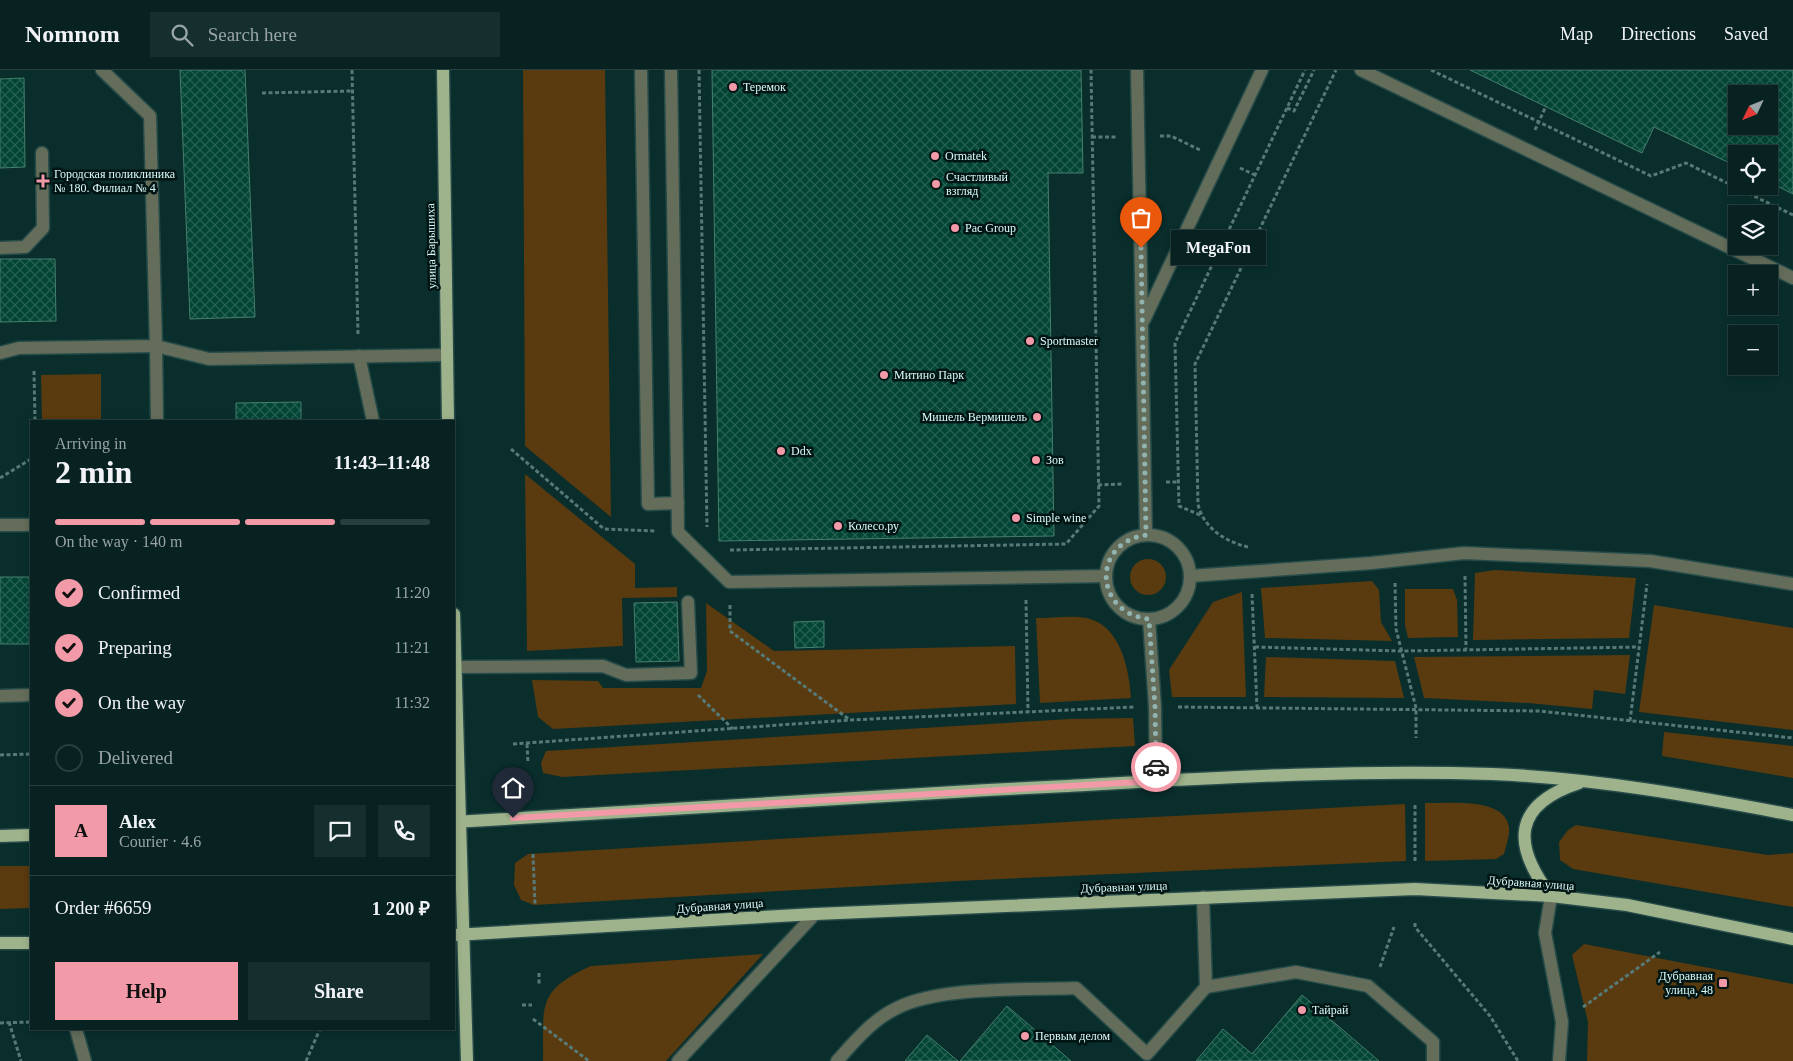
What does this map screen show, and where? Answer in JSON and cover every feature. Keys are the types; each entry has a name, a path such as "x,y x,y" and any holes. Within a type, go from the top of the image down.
{"main road":[{"name":"улица Барышиха","path":"443,70 448,420"},
{"path":"455,667 459,934 467,1061"},
{"path":"456,822 1156,781 1416,773 1495,774 1586,781 1793,815"},
{"path":"1550,896 1529,864 1525,842 1528,820 1532,810 1544,798 1559,790 1586,781"},
{"path":"0,836 30,835"},
{"name":"Дубравная улица","path":"459,934 815,914 1415,889 1550,896 1627,905 1793,939"},
{"path":"0,943 30,943"}],"lane":[{"path":"102,70 150,116 157,420"},
{"path":"641,70 648,504 678,503"},
{"path":"671,70 678,532 729,582 1106,576"},
{"path":"1138,70 1146,535"},
{"path":"1143,323 1262,70"},
{"path":"1361,70 1793,278"},
{"path":"0,248 25,248 44,228 42,153"},
{"path":"0,354 19,348 156,346 209,359 446,355"},
{"path":"359,356 373,420"},
{"path":"0,525 30,525"},
{"path":"1146,535 1157,536 1176,546 1184,555 1190,576 1185,597 1178,606 1165,615 1149,619 1138,618 1118,606 1107,587 1106,576 1108,565 1118,547 1136,536 1146,535"},
{"path":"1190,576 1464,553 1650,561 1793,584"},
{"path":"455,667 603,666 626,675 691,673 688,602"},
{"path":"1149,619 1155,707 1156,781"},
{"path":"0,696 30,695"},
{"path":"1550,896 1545,933 1562,1022 1559,1061"},
{"path":"1203,897 1206,987"},
{"path":"678,1061 815,914"},
{"path":"837,1061 868,1027 898,1007 946,994 1076,988 1144,1057 1206,987 1296,972 1368,986 1433,1042 1433,1061"},
{"path":"76,1030 85,1061"}],"path":[{"path":"352,70 359,356"},
{"path":"699,70 707,532"},
{"path":"727,550 1066,544 1098,506 1091,70"},
{"path":"1200,516 1179,506 1175,343 1305,70"},
{"path":"1287,108 1294,111 1314,70"},
{"path":"1198,504 1195,364 1336,70"},
{"path":"1431,70 1651,176 1686,163 1793,215"},
{"path":"262,93 352,91"},
{"path":"1092,137 1171,136 1255,176"},
{"path":"34,348 35,420"},
{"path":"511,449 604,529 678,532"},
{"path":"0,478 30,460"},
{"path":"1025,545 1028,712"},
{"path":"1464,553 1466,649"},
{"path":"1395,560 1396,629 1416,708 1416,738"},
{"path":"1630,721 1650,561"},
{"path":"729,582 730,631 850,720"},
{"path":"1255,647 1401,651 1639,647"},
{"path":"676,674 732,729"},
{"path":"513,744 527,744 528,763"},
{"path":"0,755 30,754"},
{"path":"1415,804 1415,861"},
{"path":"533,854 535,904"},
{"path":"1415,924 1415,927 1490,1016 1518,1061"},
{"path":"1368,986 1382,963 1394,927"},
{"path":"1562,1022 1660,952"},
{"path":"538,973 539,984"},
{"path":"522,1005 532,1005"},
{"path":"532,1019 590,1061"},
{"path":"9,1022 20,1061"},
{"path":"0,1023 30,1022"},
{"path":"306,1061 320,1030"}],"shaded area":[{"path":"523,70 605,70 611,517 525,446"},
{"path":"101,374 101,420 42,420 41,375"},
{"path":"525,474 635,564 635,588 677,587 677,597 622,598 623,646 527,651"},
{"path":"1148,559 1160,565 1166,577 1160,589 1148,595 1136,589 1130,577 1136,565"},
{"path":"1495,570 1636,578 1629,638 1473,640 1475,573"},
{"path":"1372,581 1379,590 1381,622 1392,641 1265,638 1261,588"},
{"path":"1405,589 1453,589 1457,600 1458,637 1408,638 1405,625"},
{"path":"1242,592 1246,697 1172,697 1169,670 1213,602"},
{"path":"706,603 774,651 1015,646 1016,704 553,729 538,717 532,680 598,681 603,688 701,688 707,671"},
{"path":"1654,605 1793,628 1793,730 1639,712"},
{"path":"1036,618 1087,618 1099,623 1108,630 1121,650 1128,674 1131,698 1040,703"},
{"path":"1630,655 1625,694 1594,690 1592,709 1528,703 1424,698 1414,657"},
{"path":"1266,657 1395,661 1404,698 1264,697"},
{"path":"1133,718 1135,746 562,777 543,773 541,763 546,751 1070,719"},
{"path":"1664,732 1793,746 1793,778 1662,756"},
{"path":"1425,803 1473,804 1497,810 1505,817 1509,827 1504,854 1496,859 1425,861"},
{"path":"1405,804 1406,861 957,881 534,905 521,900 514,885 515,863 528,854 1115,819"},
{"path":"1576,825 1768,855 1793,853 1793,907 1573,869 1560,860 1559,842 1568,830"},
{"path":"0,866 30,866 30,908 0,909"},
{"path":"1584,944 1793,984 1793,1061 1587,1061 1588,1022 1572,955"},
{"path":"763,954 666,1061 543,1061 544,1014 546,1003 551,993 573,975 591,966"}],"building":[{"path":"180,70 245,70 255,317 190,319"},
{"name":"Митино Парк","path":"712,70 1081,70 1083,173 1048,173 1054,536 719,541"},
{"path":"1470,70 1793,70 1793,194 1778,186 1778,145 1728,145 1728,162 1654,127 1642,153"},
{"path":"24,78 25,167 0,168 0,79"},
{"path":"0,259 55,259 56,321 0,322"},
{"path":"301,402 301,420 236,420 236,403"},
{"path":"0,577 30,577 30,644 0,644"},
{"path":"677,602 679,661 636,662 634,603"},
{"path":"824,621 824,647 795,648 794,622"},
{"path":"1302,995 1379,1061 1196,1061 1223,1029 1252,1054"},
{"path":"1007,1006 1071,1061 960,1061"},
{"path":"927,1035 958,1061 905,1061"}],"way so far":[{"path":"1141,248 1146,535 1136,536 1118,547 1112,555 1106,576 1107,587 1111,597 1118,606 1138,618 1149,619 1155,707 1156,767"}],"place":[{"name":"Теремок","path":"733,87"},
{"name":"Ormatek","path":"935,156"},
{"name":"Городская поликлиника № 180. Филиал № 4","path":"43,181"},
{"name":"Счастливый взгляд","path":"936,184"},
{"name":"Pac Group","path":"955,228"},
{"name":"MegaFon","path":"1141,248"},
{"name":"Sportmaster","path":"1030,341"},
{"name":"Митино Парк","path":"884,375"},
{"name":"Мишель Вермишель","path":"1037,417"},
{"name":"Ddx","path":"781,451"},
{"name":"Зов","path":"1036,460"},
{"name":"Simple wine","path":"1016,518"},
{"name":"Колесо.ру","path":"838,526"},
{"name":"Дубравная улица, 48","path":"1723,983"},
{"name":"Тайрай","path":"1302,1010"},
{"name":"Первым делом","path":"1025,1036"}],"route":[{"path":"513,818 1156,781 1156,767"}]}
